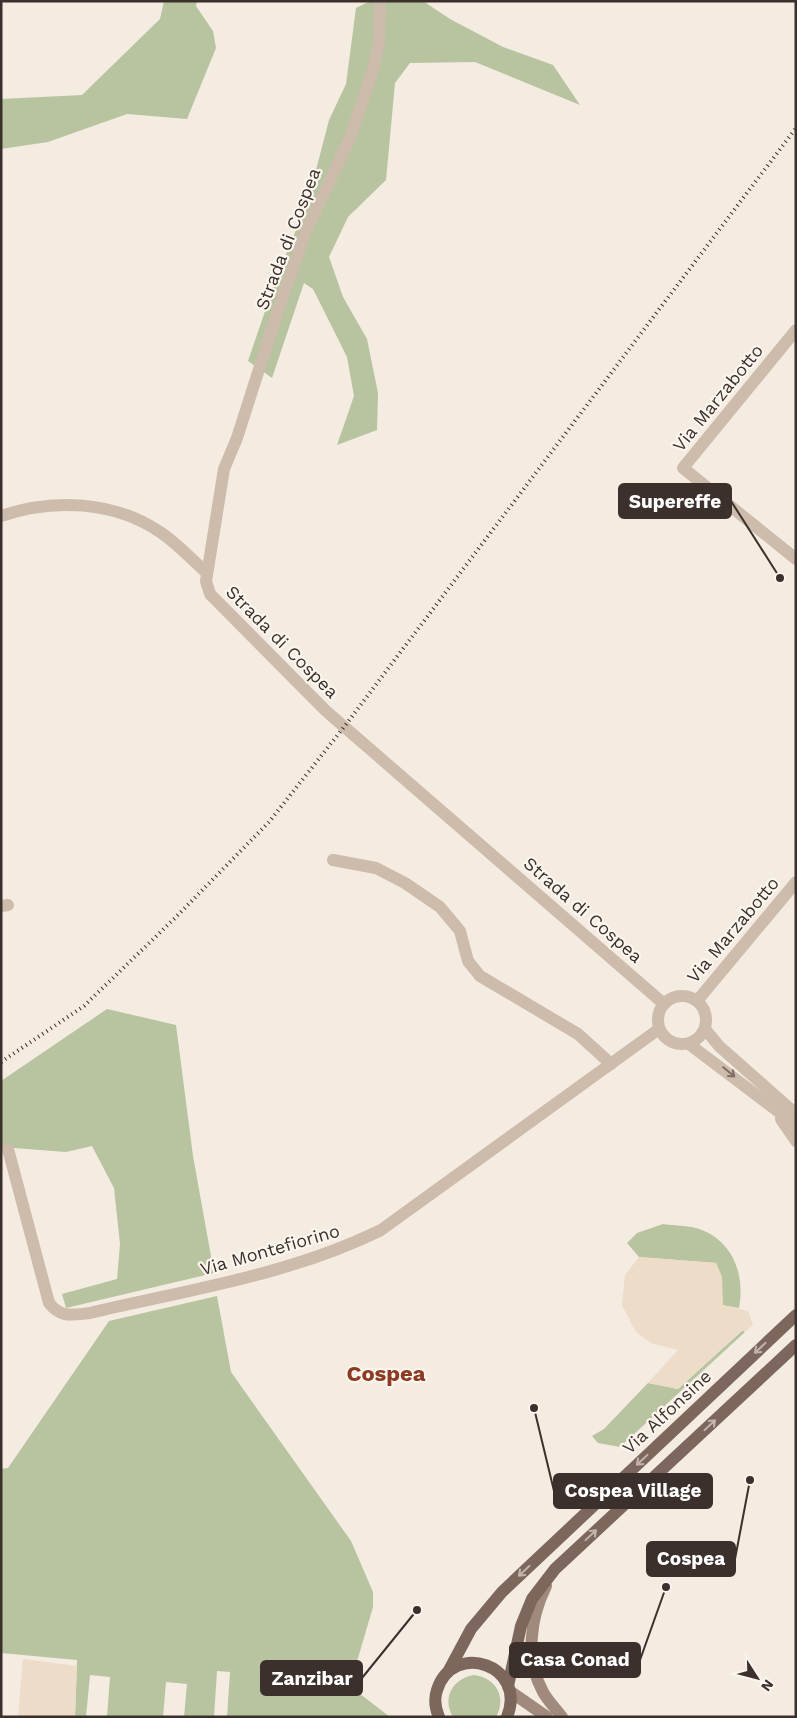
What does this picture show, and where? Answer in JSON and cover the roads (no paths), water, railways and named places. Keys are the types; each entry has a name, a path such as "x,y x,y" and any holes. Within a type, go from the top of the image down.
{"main road":[{"name":"Via Alfonsine","path":"439,1717 436,1694 439,1684 448,1672 471,1629 502,1592 796,1315"},
{"path":"507,1717 511,1702 510,1689 521,1626 532,1599 555,1569 796,1345"},
{"path":"555,1569 538,1602 532,1629 532,1663 543,1692 562,1717"},
{"path":"448,1672 458,1666 482,1663 493,1668 502,1676 510,1689 547,1717"}],"street":[{"name":"Strada di Cospea","path":"380,1 379,43 374,67 362,103 350,138 306,231 278,310 237,438 224,468 206,581 210,594 326,711 664,1004"},
{"name":"Via Marzabotto","path":"796,330 683,468 796,559"},
{"path":"1,516 22,509 53,504 87,506 124,514 161,533 206,573"},
{"path":"333,860 376,868 405,883 440,907 460,932 468,961 480,976 578,1034 611,1064"},
{"name":"Via Marzabotto","path":"697,1001 796,882"},
{"path":"676,997 691,998 697,1001 706,1017 705,1029 699,1038 689,1044 682,1045 668,1041 659,1030 658,1016 664,1004 676,997"},
{"path":"705,1029 719,1046 786,1109 796,1125"},
{"name":"Via Montefiorino","path":"8,1149 49,1303 56,1312 70,1315 90,1313 230,1282 349,1246 401,1217 659,1030"},
{"path":"689,1044 796,1114"},
{"path":"786,1109 796,1141"}],"railway":[{"path":"1,1062 84,1006 174,919 269,822 344,727 796,128"}],"place":[{"name":"Supereffe","path":"780,578"},
{"name":"Cospea Village","path":"534,1408"},
{"name":"Cospea","path":"750,1480"},
{"name":"Casa Conad","path":"666,1587"},
{"name":"Zanzibar","path":"417,1610"}],"district":[{"name":"Cospea","path":"386,1373"}]}
